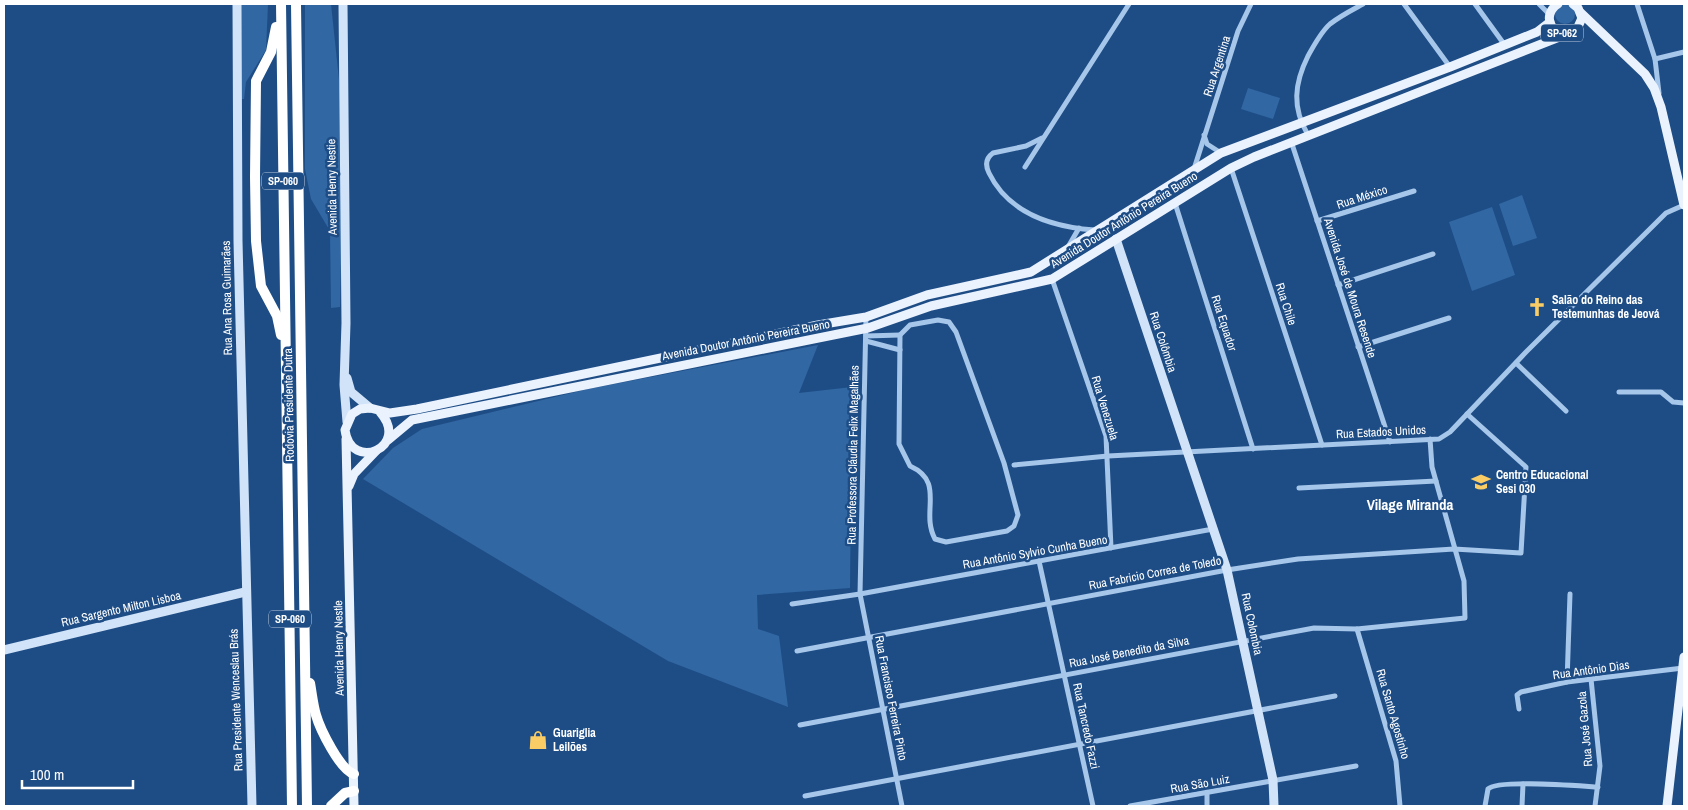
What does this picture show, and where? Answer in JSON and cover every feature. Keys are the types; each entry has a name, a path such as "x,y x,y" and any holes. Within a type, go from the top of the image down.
{"highway":[{"path":"279,4 274,40 256,81 254,103 256,242 260,286 277,316 286,357"},
{"name":"Rodovia Presidente Dutra","path":"279,4 292,806"},
{"name":"Rodovia Presidente Dutra","path":"296,4 307,806"},
{"path":"304,653 316,716 339,760 346,770 354,774"},
{"path":"331,806 345,793 354,791"}],"main road":[{"name":"SP-062","path":"1573,4 1602,36 1644,74 1654,88 1661,107 1684,205"},
{"name":"Avenida Doutor Antônio Pereira Bueno","path":"380,412 390,413 417,409 818,325 866,317 927,295 1031,272 1063,254 1221,153 1450,67 1537,32 1552,11"},
{"name":"SP-062","path":"1552,11 1553,28 1560,33 1567,34 1577,29 1585,28 1602,36"},
{"name":"SP-062","path":"1577,29 1580,24 1581,13"},
{"name":"Avenida Doutor Antônio Pereira Bueno","path":"387,441 400,428 412,420 420,418 866,335 931,306 1052,279 1231,168 1290,141 1567,34"},
{"path":"1101,229 1104,236 1116,239 1120,226 1113,221"},
{"path":"1052,279 1053,265 1063,254"},
{"path":"348,489 354,474 387,441 389,425 380,412 370,408 352,414 347,422 346,438 358,451 367,453 376,451"},
{"name":"Avenida Henry Nestle","path":"346,438 354,806"},
{"path":"1667,806 1684,658"}],"street":[{"name":"Rua Ana Rosa Guimarães","path":"237,4 238,241 245,592"},
{"name":"Avenida Henry Nestie","path":"343,4 345,404 347,422"},
{"path":"1025,167 1129,4"},
{"name":"Rua Argentina","path":"1193,172 1238,31 1251,4"},
{"path":"1308,135 1301,123 1296,94 1301,70 1314,44 1330,24 1363,4"},
{"path":"1404,4 1450,67"},
{"path":"1475,4 1504,44"},
{"path":"1539,4 1552,11"},
{"path":"1637,4 1655,59 1661,107"},
{"path":"1655,59 1684,52"},
{"path":"1204,135 1207,144 1221,153"},
{"path":"1042,138 1026,146 993,153 986,160 987,168 995,186 1008,201 1036,218 1079,228 1101,229"},
{"name":"Avenida José de Moura Resende","path":"1290,141 1390,442"},
{"name":"Rua Chile","path":"1231,168 1322,445"},
{"name":"Rua México","path":"1317,221 1414,191"},
{"name":"Rua Equador","path":"1175,202 1253,449"},
{"name":"Rua Estados Unidos","path":"1014,465 1108,456 1439,438 1450,432 1666,213 1684,205"},
{"path":"1063,254 1079,228"},
{"name":"Rua Colômbia","path":"1116,239 1187,452"},
{"path":"1338,285 1433,254"},
{"name":"Rua Venezuela","path":"1052,279 1106,436 1111,548"},
{"name":"Rua Professora Cláudia Felix Magalhães","path":"860,594 866,317"},
{"path":"1358,347 1449,318"},
{"path":"866,335 900,335 910,326 938,320 949,322 956,332 1004,463 1018,515 1014,526 1007,531 946,542 935,538 930,529 930,484 922,471 910,466 899,444 900,335"},
{"path":"866,335 900,350"},
{"path":"1516,363 1566,411"},
{"path":"345,371 352,392 370,408"},
{"path":"1619,392 1661,392 1673,402 1684,403"},
{"name":"Rua Fabricio Correa de Toledo","path":"796,651 1227,570 1298,559 1454,549 1521,553 1526,467 1467,414"},
{"path":"1430,439 1436,480 1454,549"},
{"name":"Rua Colombia","path":"1187,452 1227,570 1273,780 1274,806"},
{"path":"1299,488 1436,480"},
{"name":"Rua Antônio Sylvio Cunha Bueno","path":"792,604 860,594 1213,529"},
{"name":"Rua José Benedito da Silva","path":"800,725 1314,628 1357,629 1465,618 1464,581 1454,549"},
{"name":"Rua Tancredo Fazzi","path":"1039,561 1093,806"},
{"name":"Rua Sargento Milton Lisboa","path":"4,650 245,592"},
{"name":"Rua Presidente Wenceslau Brás","path":"245,592 252,806"},
{"name":"Rua Francisco Ferreira Pinto","path":"860,594 902,806"},
{"path":"1567,682 1570,594"},
{"name":"Rua Santo Agostinho","path":"1357,629 1396,761 1400,806"},
{"name":"Rua Antônio Dias","path":"1519,709 1517,695 1521,692 1567,682 1683,668"},
{"name":"Rua José Gazola","path":"1591,679 1600,766 1595,806"},
{"path":"805,796 1335,696"},
{"name":"Rua São Luiz","path":"1130,806 1356,766"},
{"path":"1485,806 1490,786 1523,784 1598,787"},
{"path":"1522,806 1523,784"},
{"path":"1207,792 1207,806"}],"shaded area":[{"path":"240,4 268,4 266,50 246,82 244,99 241,99"},
{"path":"305,4 331,4 344,127 340,307 331,308 330,231 311,199 305,169"},
{"path":"1561,4 1569,4 1575,10 1575,18 1569,24 1561,24 1555,18 1555,10"},
{"path":"1248,88 1280,98 1273,119 1241,109"},
{"path":"1522,195 1537,238 1513,246 1499,204"},
{"path":"1492,207 1515,275 1472,291 1449,222"},
{"path":"818,345 799,393 852,387 850,588 757,595 758,629 779,636 788,707 668,661 363,479 393,448 422,429 588,389"}],"place":[{"name":"Salão do Reino das Testemunhas de Jeová","path":"1537,307"},
{"name":"Centro Educacional Sesi 030","path":"1481,482"},
{"name":"Guariglia Leilões","path":"538,740"}],"district":[{"name":"Vilage Miranda","path":"1410,504"}]}
